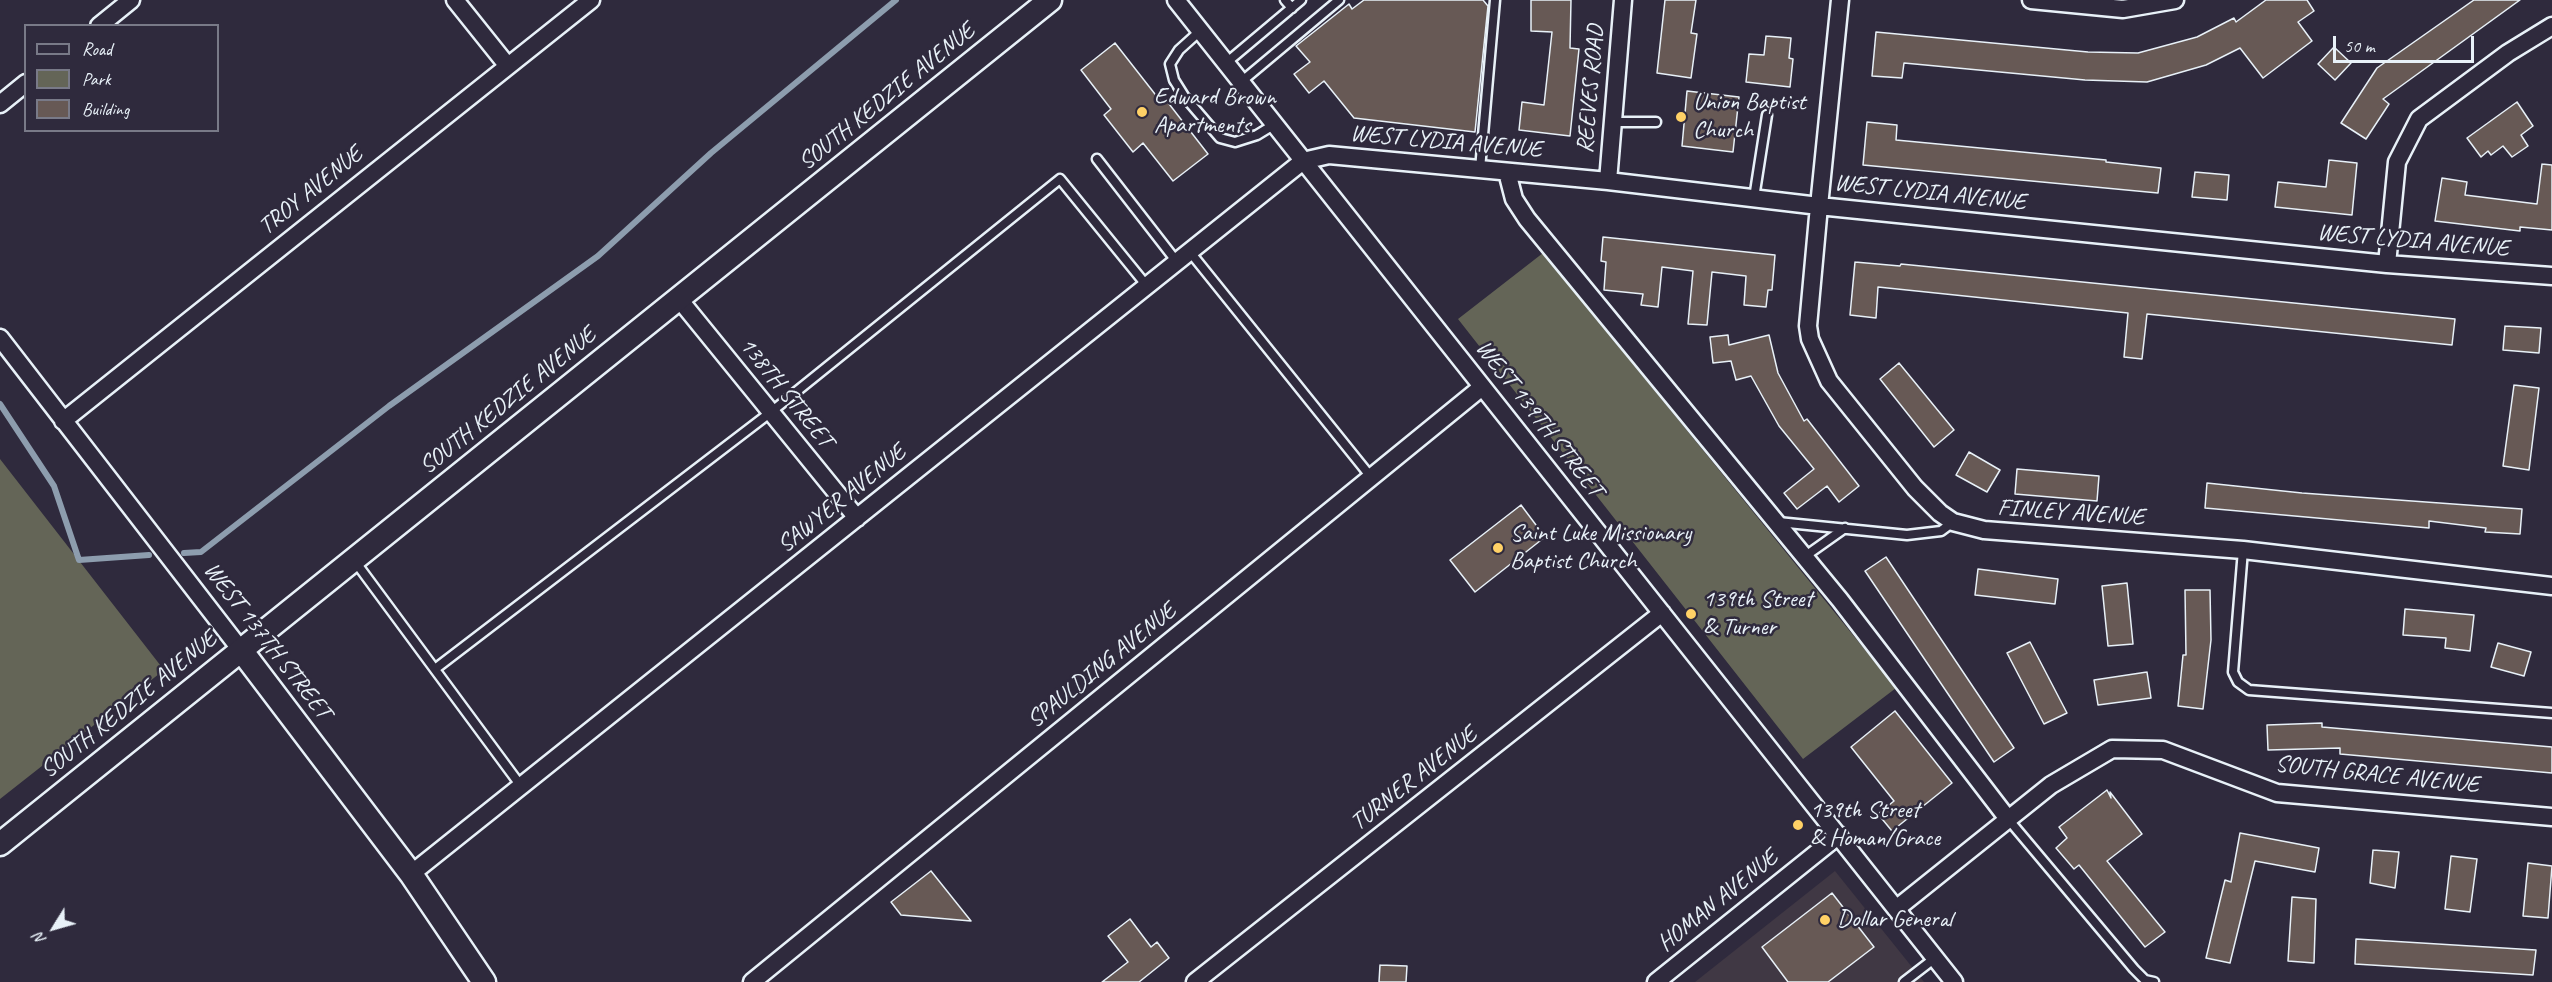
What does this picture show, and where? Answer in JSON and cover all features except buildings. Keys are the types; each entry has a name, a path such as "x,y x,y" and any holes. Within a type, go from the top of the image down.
{"main road":[{"name":"SOUTH KEDZIE AVENUE","path":"0,843 1050,0"},
{"name":"WEST 137TH STREET","path":"241,650 411,874 484,982"}],"street":[{"path":"101,24 131,0"},
{"path":"455,0 507,65"},
{"name":"TROY AVENUE","path":"63,421 591,0"},
{"name":"WEST 139TH STREET","path":"1176,0 1954,982"},
{"name":"REEVES ROAD","path":"1608,181 1623,0"},
{"name":"FINLEY AVENUE","path":"1840,0 1808,326 1814,353 1829,381 1925,501 1953,522 1984,530 2243,550 2552,586"},
{"path":"2031,0 2122,9 2175,0"},
{"path":"2387,264 2397,162 2419,119 2508,53 2552,26"},
{"path":"0,104 24,86"},
{"name":"WEST LYDIA AVENUE","path":"1303,161 1329,155 1608,181 1819,206 2387,264 2552,276"},
{"name":"SAWYER AVENUE","path":"411,874 1303,161"},
{"path":"1507,172 1514,199 1527,219 1804,557 2008,819"},
{"name":"138TH STREET","path":"679,299 856,518"},
{"name":"WEST 137TH STREET","path":"0,338 241,650"},
{"name":"SPAULDING AVENUE","path":"752,982 1482,387"},
{"name":"TURNER AVENUE","path":"1195,982 1662,613"},
{"name":"SOUTH GRACE AVENUE","path":"1896,909 2051,785 2112,749 2163,750 2277,793 2552,817"},
{"name":"HOMAN AVENUE","path":"1656,982 1839,836"}],"lane":[{"path":"1285,0 1292,8"},
{"path":"1226,63 1301,0"},
{"path":"1241,82 1339,0"},
{"path":"1480,169 1496,0"},
{"path":"1200,31 1179,50 1170,64 1174,80 1184,96 1220,138 1235,142 1257,135 1275,124"},
{"path":"1754,198 1767,115"},
{"path":"1613,122 1656,122"},
{"path":"1097,159 1371,477"},
{"path":"435,669 771,412 1060,179 1147,286"},
{"path":"1775,521 1926,534 1941,531 1953,522"},
{"path":"1804,557 1845,528"},
{"path":"2243,550 2233,672 2238,682 2249,690 2552,712"},
{"path":"353,560 521,786"},
{"path":"2008,819 2134,969 2145,980 2154,982"},
{"path":"1904,982 1935,958"}],"shaded area":[{"path":"1835,871 1924,982 1695,982"}],"green space":[{"path":"1543,253 1896,688 1803,759 1458,319"},
{"path":"0,459 164,670 0,799"}],"waterway":[{"path":"184,553 201,552 389,406 598,256 711,153 896,0"},
{"path":"0,404 54,486 79,560 149,555"}],"place":[{"name":"Edward Brown Apartments","path":"1142,112"},
{"name":"Union Baptist Church","path":"1681,117"},
{"name":"Saint Luke Missionary Baptist Church","path":"1498,548"},
{"name":"139th Street & Turner","path":"1691,614"},
{"name":"139th Street & Homan/Grace","path":"1798,825"},
{"name":"Dollar General","path":"1825,920"}]}
